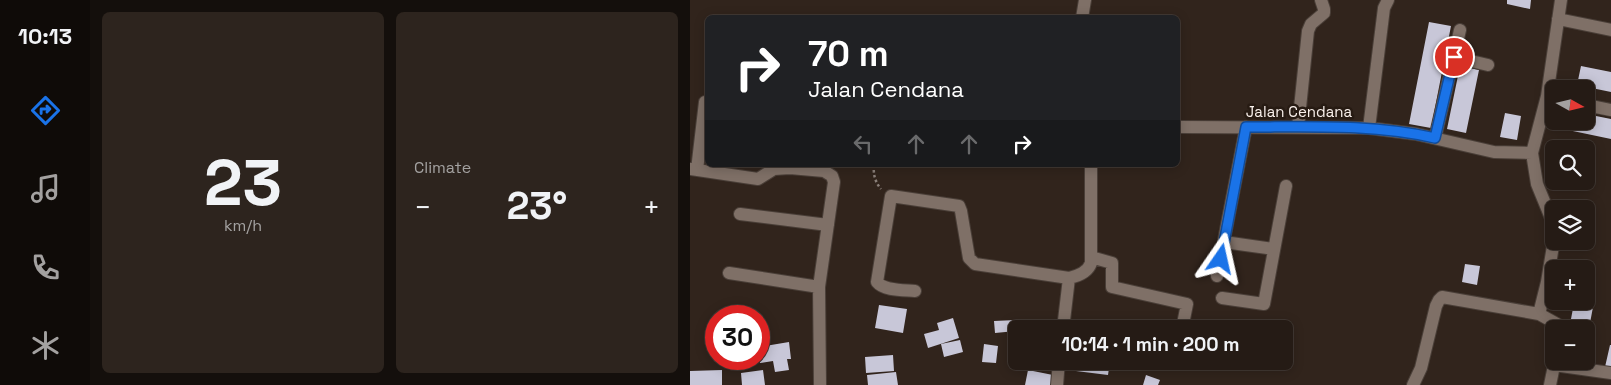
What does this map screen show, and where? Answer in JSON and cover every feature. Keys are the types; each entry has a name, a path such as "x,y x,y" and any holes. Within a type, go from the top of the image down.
{"street":[{"path":"1082,15 1085,0"},
{"path":"1298,127 1308,31 1311,24 1324,13 1320,0"},
{"path":"1369,128 1384,8 1388,0"},
{"path":"1552,80 1561,0"},
{"path":"1558,19 1611,30"},
{"path":"1435,138 1460,30"},
{"path":"1454,57 1488,65"},
{"path":"705,102 694,169 758,179 780,168 824,171 832,176 834,182 819,287 820,385"},
{"path":"1595,107 1611,110"},
{"path":"1545,113 1532,153 1537,184 1545,204"},
{"name":"Jalan Cendana","path":"1180,127 1369,128 1416,134 1494,152 1532,153"},
{"path":"1217,276 1246,127"},
{"path":"758,179 760,167"},
{"path":"914,292 884,287 877,282 890,196 894,195 959,206 969,258 975,264 1069,278 1080,275 1089,268 1091,257 1091,167"},
{"path":"1222,298 1264,304 1286,186"},
{"path":"740,214 828,225"},
{"path":"1224,242 1274,249"},
{"path":"1539,314 1552,250"},
{"path":"1091,257 1112,263 1112,287 1187,304 1184,320"},
{"path":"729,273 819,287"},
{"path":"1064,320 1069,278"},
{"path":"1413,385 1421,368 1436,306 1442,297 1539,314 1550,320"},
{"path":"1057,385 1058,370"},
{"path":"1550,385 1553,370"},
{"path":"1594,370 1611,373"}],"path":[{"path":"874,167 876,181 890,196"}],"building":[{"path":"1507,0 1531,0 1530,9 1507,4"},
{"path":"1429,22 1451,26 1431,128 1409,124"},
{"path":"1460,66 1479,70 1466,133 1447,129"},
{"path":"1581,66 1611,72 1611,92 1595,89 1595,80 1578,80"},
{"path":"1505,113 1521,116 1517,140 1500,137"},
{"path":"1595,116 1611,119 1611,139 1568,130 1595,130"},
{"path":"1465,264 1480,266 1477,285 1462,282"},
{"path":"879,305 907,309 903,333 875,328"},
{"path":"1573,310 1592,310 1591,320 1571,319"},
{"path":"953,318 959,338 928,348 924,334 939,330 937,323"},
{"path":"1008,320 1008,332 995,333 994,321"},
{"path":"960,340 963,352 944,357 941,344"},
{"path":"789,342 791,359 787,359 789,370 775,372 773,361 770,361 770,345"},
{"path":"984,344 998,346 996,363 982,362"},
{"path":"1611,345 1611,368 1605,367"},
{"path":"893,355 894,371 866,373 865,357"},
{"path":"722,370 722,385 690,385 690,371"},
{"path":"763,370 765,385 742,385 741,373"},
{"path":"1028,370 1053,375 1051,385 1025,385"},
{"path":"1076,370 1109,370 1108,375"},
{"path":"896,372 898,385 868,385 867,375"},
{"path":"1146,375 1160,380 1158,385 1143,385"}],"route":[{"path":"1221,259 1246,127 1369,128 1435,138 1454,57"}]}
